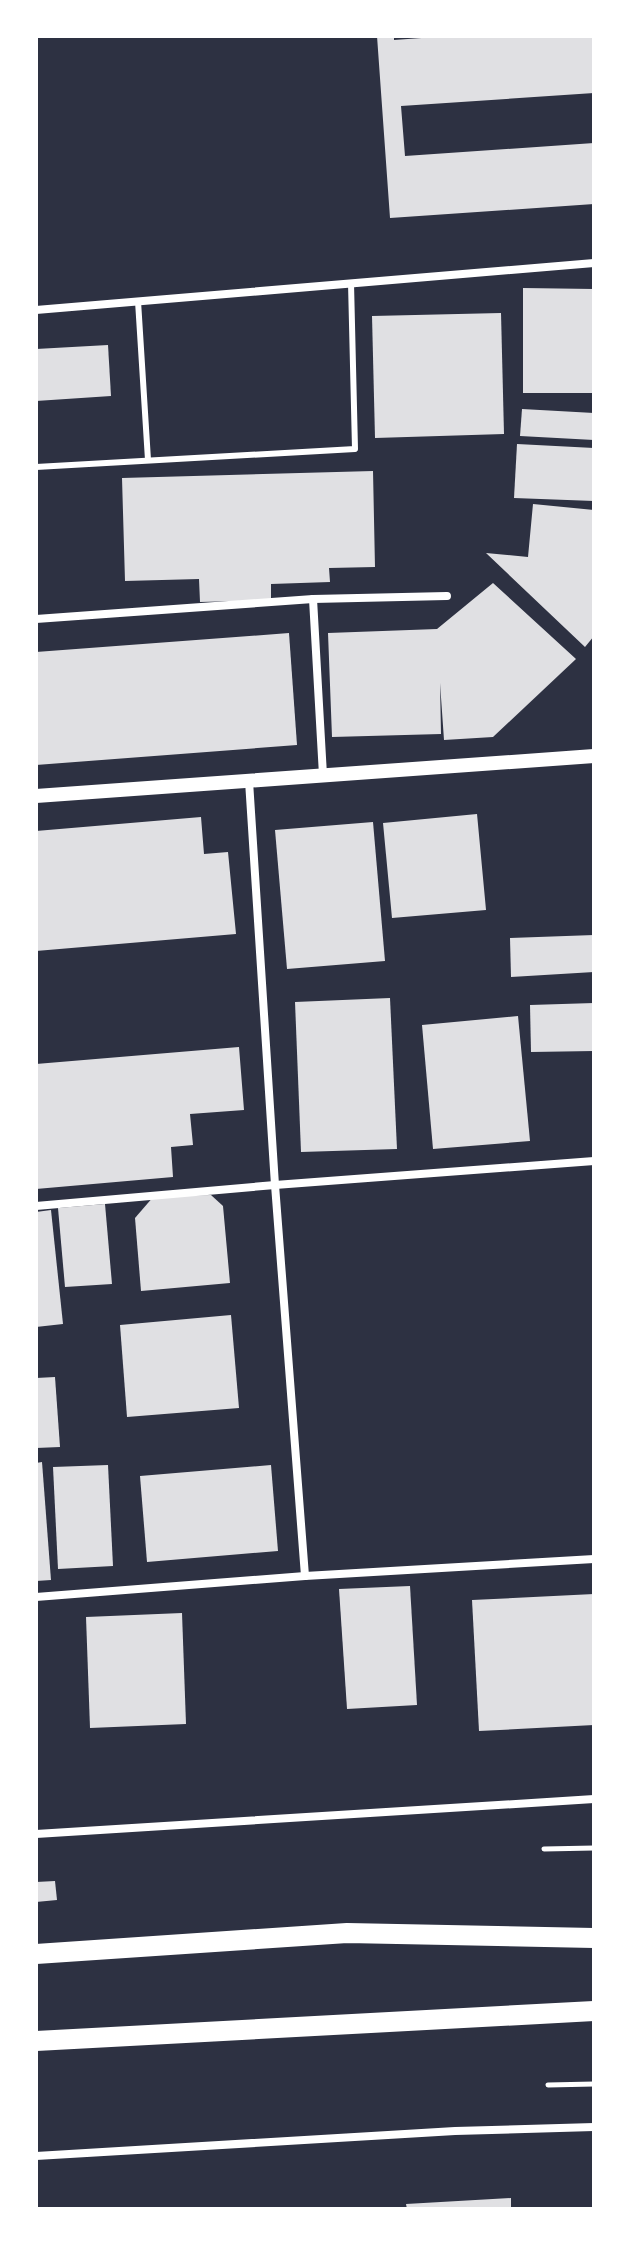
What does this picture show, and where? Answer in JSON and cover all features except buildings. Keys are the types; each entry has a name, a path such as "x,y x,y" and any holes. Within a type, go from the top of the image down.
{"main road":[{"path":"36,1954 347,1933 594,1938"},
{"path":"36,2041 594,2011"}],"street":[{"path":"36,310 594,263"},
{"path":"36,619 313,599 447,596"},
{"path":"313,599 323,775"},
{"path":"36,796 594,756"},
{"path":"249,781 275,1185 305,1576"},
{"path":"36,1206 594,1161"},
{"path":"36,1597 305,1576 594,1559"},
{"path":"36,1834 594,1799"},
{"path":"36,2156 455,2131 594,2127"}],"lane":[{"path":"36,467 355,449 351,283"},
{"path":"138,301 148,460"}],"path":[{"path":"544,1849 594,1848"},
{"path":"548,2085 594,2084"}]}
